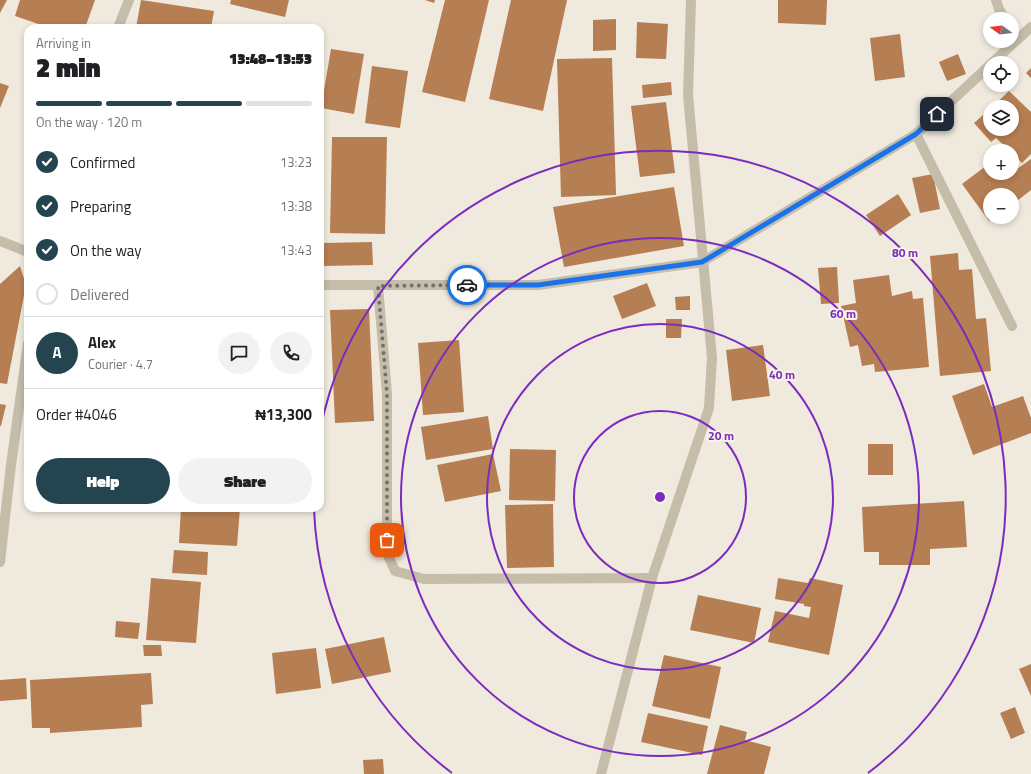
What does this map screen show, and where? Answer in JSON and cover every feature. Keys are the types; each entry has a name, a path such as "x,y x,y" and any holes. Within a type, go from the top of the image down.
{"street":[{"path":"120,24 129,0"},
{"path":"601,774 652,578 709,408 712,358 702,262 688,95 691,0"},
{"path":"996,0 1001,12"},
{"path":"1019,33 1031,27"},
{"path":"998,56 1004,48"},
{"path":"324,286 538,285 702,262 916,134 983,71"},
{"path":"916,134 1012,326"},
{"path":"0,241 24,250"},
{"path":"378,286 387,394 387,553 395,571 424,578 652,578"},
{"path":"0,562 24,374"}],"building":[{"path":"0,0 7,0 0,13"},
{"path":"20,0 95,0 86,24 38,24 15,16"},
{"path":"141,0 214,11 212,24 137,24"},
{"path":"231,0 289,0 285,17 230,4"},
{"path":"425,0 435,0 434,3"},
{"path":"445,0 489,0 465,102 422,92"},
{"path":"511,0 567,0 543,111 489,99"},
{"path":"778,0 827,0 826,25 778,23"},
{"path":"616,19 616,50 593,51 593,20"},
{"path":"637,22 668,24 666,59 636,58"},
{"path":"900,34 905,77 875,81 870,38"},
{"path":"331,49 364,54 354,114 324,109 324,90"},
{"path":"958,54 966,74 947,81 939,62"},
{"path":"612,58 616,195 561,197 557,59"},
{"path":"372,66 408,71 400,128 365,123"},
{"path":"1031,68 1031,78 1026,73"},
{"path":"671,82 672,95 643,98 642,85"},
{"path":"0,83 9,86 0,108"},
{"path":"1008,92 1010,92 1018,100 999,100"},
{"path":"1019,101 1031,112 1031,154 1022,163 1019,160 1019,144 1002,144 996,138 991,142 986,136 1019,136"},
{"path":"666,102 675,173 640,177 631,106"},
{"path":"983,115 983,133 974,123"},
{"path":"332,137 387,137 385,234 330,233"},
{"path":"1031,159 1031,190 1019,199 1019,188 983,188 983,213 962,184 983,168 983,180 1019,180 1019,168"},
{"path":"933,174 940,209 920,213 912,178"},
{"path":"674,187 684,246 564,267 553,207"},
{"path":"898,194 911,215 880,236 866,215"},
{"path":"372,242 373,265 324,266 324,243"},
{"path":"958,253 959,270 972,269 976,319 986,318 991,371 940,376 930,256"},
{"path":"20,266 24,279 24,295 7,384 0,383 0,284"},
{"path":"837,267 839,303 821,304 818,268"},
{"path":"889,275 892,296 912,291 913,299 923,298 929,367 875,372 874,364 862,366 858,345 850,347 841,306 856,303 853,280"},
{"path":"647,283 656,306 622,319 613,296"},
{"path":"690,296 690,310 676,310 675,297"},
{"path":"369,309 374,421 335,423 330,310"},
{"path":"666,319 682,319 681,338 666,338"},
{"path":"459,340 464,412 423,415 418,343"},
{"path":"763,345 770,396 732,401 726,350"},
{"path":"984,384 992,407 1023,396 1031,418 1031,433 973,455 952,396"},
{"path":"0,404 6,405 1,426 0,426"},
{"path":"488,416 493,449 426,460 421,427"},
{"path":"868,444 893,444 893,475 868,475"},
{"path":"510,449 556,450 555,501 509,500"},
{"path":"493,454 501,491 445,502 437,465"},
{"path":"964,501 967,547 930,549 930,565 879,565 879,552 864,552 862,507"},
{"path":"553,504 554,567 507,568 505,505"},
{"path":"181,512 240,512 237,546 179,543"},
{"path":"174,550 208,552 207,575 172,573"},
{"path":"151,578 201,582 196,643 146,640"},
{"path":"778,578 808,583 810,578 843,585 829,655 768,642 775,611 809,618 811,607 804,606 804,604 775,599"},
{"path":"698,595 761,608 754,643 690,630"},
{"path":"116,621 140,623 138,639 115,637"},
{"path":"384,637 391,672 332,684 325,649"},
{"path":"143,645 161,645 162,656 144,656"},
{"path":"316,648 321,688 276,694 272,653"},
{"path":"664,655 721,667 710,719 652,706"},
{"path":"1031,664 1031,696 1019,669"},
{"path":"151,673 153,704 141,705 142,727 50,733 50,728 32,728 30,680"},
{"path":"26,678 27,699 0,701 0,680"},
{"path":"1015,707 1025,733 1011,739 1000,713"},
{"path":"648,713 708,726 702,755 641,742"},
{"path":"720,725 747,732 745,740 771,747 764,774 707,774"},
{"path":"383,759 384,774 364,774 363,760"}],"way so far":[{"path":"387,540 387,394 378,286 467,285"}],"route":[{"path":"467,285 538,285 702,262 916,134 937,114"}]}
